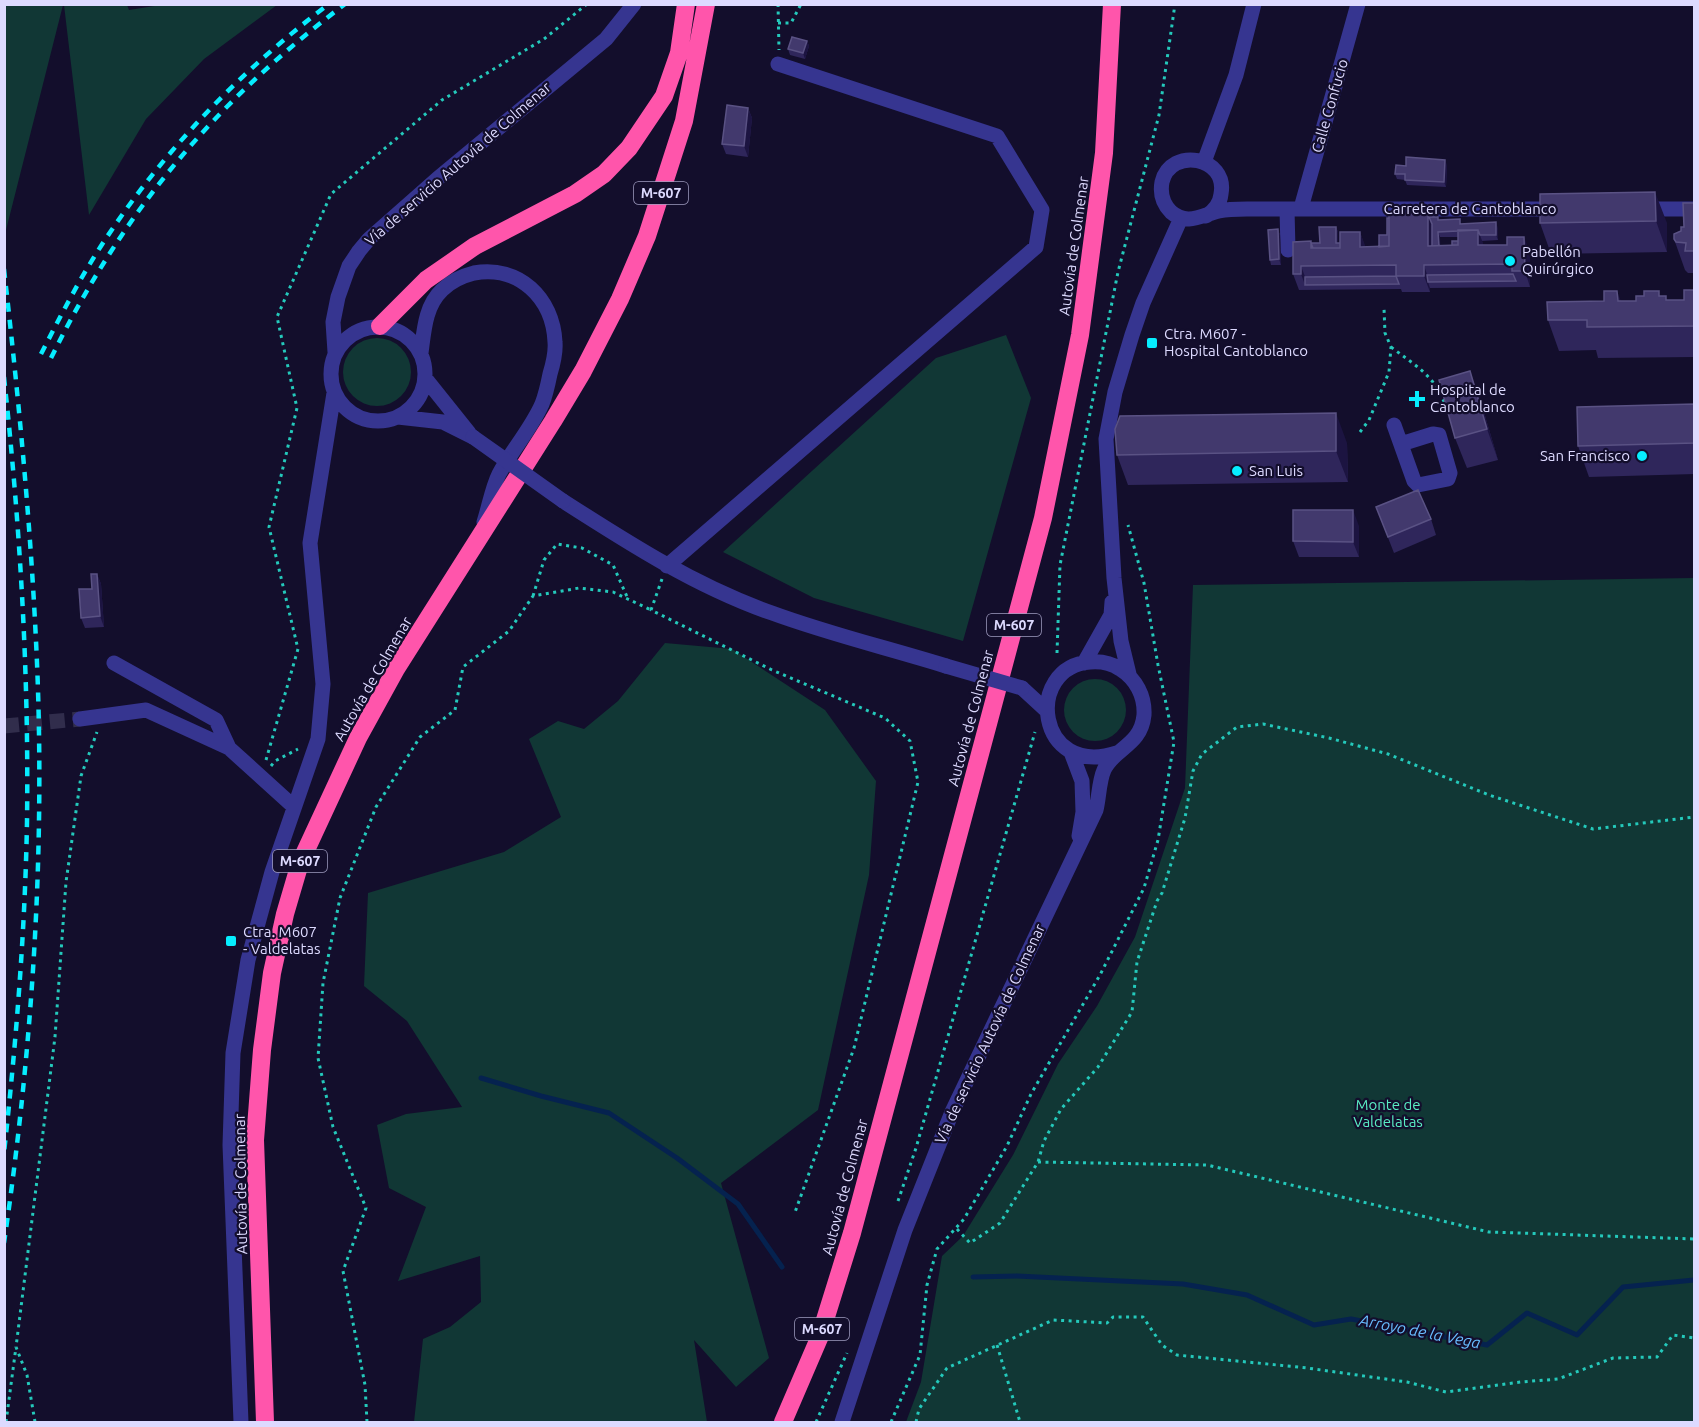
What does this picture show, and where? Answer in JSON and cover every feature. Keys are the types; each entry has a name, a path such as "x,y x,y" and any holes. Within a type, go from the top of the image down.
{"highway":[{"path":"380,326 426,280 475,246 575,194 604,174 629,148 664,96 679,53 686,4"},
{"name":"Autovía de Colmenar","path":"265,1422 255,1140 262,1050 271,984 285,914 300,863 358,738 396,669 583,371 620,299 647,236 684,121 706,4"},
{"name":"Autovía de Colmenar","path":"783,1422 820,1336 852,1233 1043,518 1080,335 1100,187 1112,4"}],"street":[{"name":"Vía de servicio Autovía de Colmenar","path":"335,352 333,322 338,297 349,266 369,239 437,179 606,39 634,4"},
{"path":"1204,162 1236,75 1254,4"},
{"name":"Calle Confucio","path":"1288,249 1294,209 1358,4"},
{"path":"667,566 1036,247 1042,210 997,136 778,64"},
{"path":"1186,159 1204,162 1215,170 1222,190 1217,207 1206,216 1194,220 1181,218 1169,209 1164,202 1162,184 1170,168 1186,159"},
{"path":"1222,190 1232,201 1247,209"},
{"name":"Carretera de Cantoblanco","path":"1206,216 1219,211 1247,209 1575,209"},
{"path":"1623,209 1695,210"},
{"path":"1129,675 1121,642 1114,578 1106,439 1115,392 1132,335 1143,303 1181,218"},
{"path":"421,353 427,314 433,302 441,290 454,280 468,275 497,272 511,275 530,286 544,302 550,314 556,344 544,395 537,413 498,476 480,534"},
{"path":"241,1422 230,1145 233,1053 248,960 272,872 318,739 323,684 310,543 334,393 332,366 335,352 354,333 369,327 380,326 396,330 413,341 421,353 426,369 421,395 411,408 398,417 383,423 364,420 350,413 334,393"},
{"path":"425,378 473,437"},
{"path":"398,417 443,422 473,437 564,501 667,566 771,613 1022,688 1054,683"},
{"path":"1394,425 1401,444"},
{"path":"1084,663 1111,615 1114,578"},
{"path":"1100,662 1115,666 1129,675 1138,687 1143,702 1144,717 1139,732 1130,745 1118,753 1102,758 1086,758 1071,752 1058,741 1050,727 1047,711 1048,696 1054,683 1063,674 1084,663 1100,662"},
{"path":"114,663 216,720 229,748"},
{"path":"1022,688 1047,711"},
{"path":"80,719 146,710 229,748 293,806"},
{"path":"1071,752 1082,781 1083,812 1076,853"},
{"name":"Vía de servicio Autovía de Colmenar","path":"842,1422 905,1230 951,1112 1096,810 1104,769 1118,753"}],"path":[{"path":"778,4 778,64"},
{"path":"778,23 791,23 801,4"},
{"path":"1057,653 1060,565 1118,272 1159,115 1175,4"},
{"path":"1360,432 1369,420 1389,372 1391,347 1385,333 1384,308"},
{"path":"1391,347 1431,377 1440,390 1444,402"},
{"path":"891,1422 920,1355 927,1285 937,1249 957,1229 1006,1146 1031,1094 1100,975 1144,888 1158,840 1174,742 1144,583 1126,516"},
{"path":"367,1422 365,1385 343,1271 366,1208 333,1127 318,1058 323,983 340,898 382,797 420,737 455,710 463,667 509,631 533,596 544,561 557,544 582,548 613,565 628,599"},
{"path":"651,610 667,566"},
{"path":"533,596 579,588 613,592 772,670 885,718 910,741 918,782 854,1048 794,1215"},
{"path":"6,1422 55,1037 66,882 81,776 97,734 99,716"},
{"path":"957,1229 970,1243 1000,1223 1038,1162 1044,1141 1061,1108 1098,1067 1132,1012 1137,962 1157,900 1162,893 1185,818 1193,771 1202,754 1237,727 1263,724 1388,754 1489,795 1593,829 1695,817"},
{"path":"897,1204 916,1148 1035,732"},
{"path":"1038,1162 1207,1165 1489,1232 1695,1239"},
{"path":"915,1422 919,1409 947,1368 1053,1320 1107,1323 1113,1317 1143,1317 1162,1345 1177,1355 1318,1369 1407,1382 1446,1392 1558,1379 1613,1358 1657,1357 1673,1335 1695,1338"},
{"path":"997,1345 1020,1422"},
{"path":"16,1347 27,1375 35,1422"},
{"path":"816,1422 847,1352"}],"green space":[{"path":"167,4 277,5 204,59 146,119 89,215 64,5 127,5 129,10"},
{"path":"4,5 63,5 5,234"},
{"path":"1006,335 1031,398 963,641 814,598 723,552 936,358"},
{"path":"377,338 390,341 401,348 408,359 411,372 408,385 401,396 390,403 377,406 364,403 353,396 346,385 343,372 346,359 353,348 364,341"},
{"name":"Monte de Valdelatas","path":"1694,578 1694,1422 906,1422 921,1382 942,1256 963,1236 1013,1155 1058,1064 1097,1006 1135,937 1185,788 1193,585"},
{"path":"665,643 732,649 825,710 876,781 869,875 818,1110 721,1183 769,1358 736,1387 694,1340 707,1422 414,1422 423,1339 450,1327 481,1302 480,1256 398,1281 426,1207 389,1188 377,1125 406,1114 462,1107 407,1021 364,986 368,893 504,852 561,817 529,739 558,721 584,729 618,701"},
{"path":"1089,679 1101,679 1117,688 1124,698 1126,710 1124,722 1117,732 1101,741 1089,741 1078,736 1069,727 1064,716 1064,704 1069,693 1078,684"}],"building":[{"path":"792,37 807,41 803,53 788,49"},
{"path":"727,105 748,108 744,146 722,144"},
{"path":"1406,157 1445,160 1444,182 1405,180 1405,174 1395,174 1396,165 1406,166"},
{"path":"1655,192 1656,221 1540,223 1540,194"},
{"path":"1683,203 1695,203 1695,251 1685,251 1686,243 1676,242 1674,239 1674,234 1684,227"},
{"path":"1428,213 1428,246 1458,245 1458,230 1478,230 1478,245 1507,245 1507,237 1524,237 1525,271 1512,271 1512,264 1424,265 1424,276 1396,276 1396,265 1301,266 1301,274 1293,274 1293,242 1311,241 1311,248 1340,248 1340,232 1360,232 1360,247 1389,246 1389,214"},
{"path":"1429,217 1438,217 1438,220 1460,219 1460,224 1496,222 1496,235 1480,235 1478,230 1438,232 1439,246 1432,246 1432,224"},
{"path":"1387,218 1389,218 1389,246 1379,247 1379,235 1387,235"},
{"path":"1319,227 1336,227 1336,243 1340,243 1340,248 1313,248 1311,243 1320,243"},
{"path":"1278,229 1279,259 1270,260 1268,230"},
{"path":"1452,241 1458,241 1458,245 1452,245"},
{"path":"1513,274 1516,281 1428,282 1427,275"},
{"path":"1396,276 1399,284 1305,285 1305,277"},
{"path":"1684,290 1695,290 1695,326 1587,327 1587,320 1548,320 1547,302 1604,301 1604,291 1617,291 1618,301 1636,301 1636,296 1644,296 1644,291 1659,291 1659,296 1666,296 1666,300 1684,300"},
{"path":"1470,371 1487,429 1455,438 1439,380"},
{"path":"1695,404 1695,443 1578,446 1577,407"},
{"path":"1336,413 1336,451 1117,455 1115,429 1120,416"},
{"path":"1418,490 1431,519 1388,537 1376,507"},
{"path":"1293,510 1353,510 1353,542 1293,541"},
{"path":"91,574 97,574 100,616 81,618 79,589 92,589"}],"waterway":[{"path":"481,1078 609,1113 677,1158 738,1204 782,1267"},
{"name":"Arroyo de la Vega","path":"973,1277 1017,1276 1183,1284 1247,1295 1314,1325 1351,1319 1487,1345 1527,1313 1577,1335 1623,1287 1694,1280"}],"tunnel":[{"path":"4,726 80,719"}],"railway":[{"path":"41,354 93,259 125,211 176,146 204,115 264,57 329,4"},
{"path":"51,358 79,304 109,254 141,207 176,163 213,121 254,81 297,42 345,4"},
{"path":"4,269 19,408 30,548 39,716 35,943 23,1093 4,1243"},
{"path":"4,377 15,488 22,600 27,766 22,947 4,1153"}],"place":[{"name":"Pabellón Quirúrgico","path":"1510,261"},
{"name":"Ctra. M607 - Hospital Cantoblanco","path":"1152,343"},
{"name":"Hospital de Cantoblanco","path":"1417,399"},
{"name":"San Francisco","path":"1642,456"},
{"name":"San Luis","path":"1237,471"},
{"name":"Ctra. M607 - Valdelatas","path":"231,941"}]}
